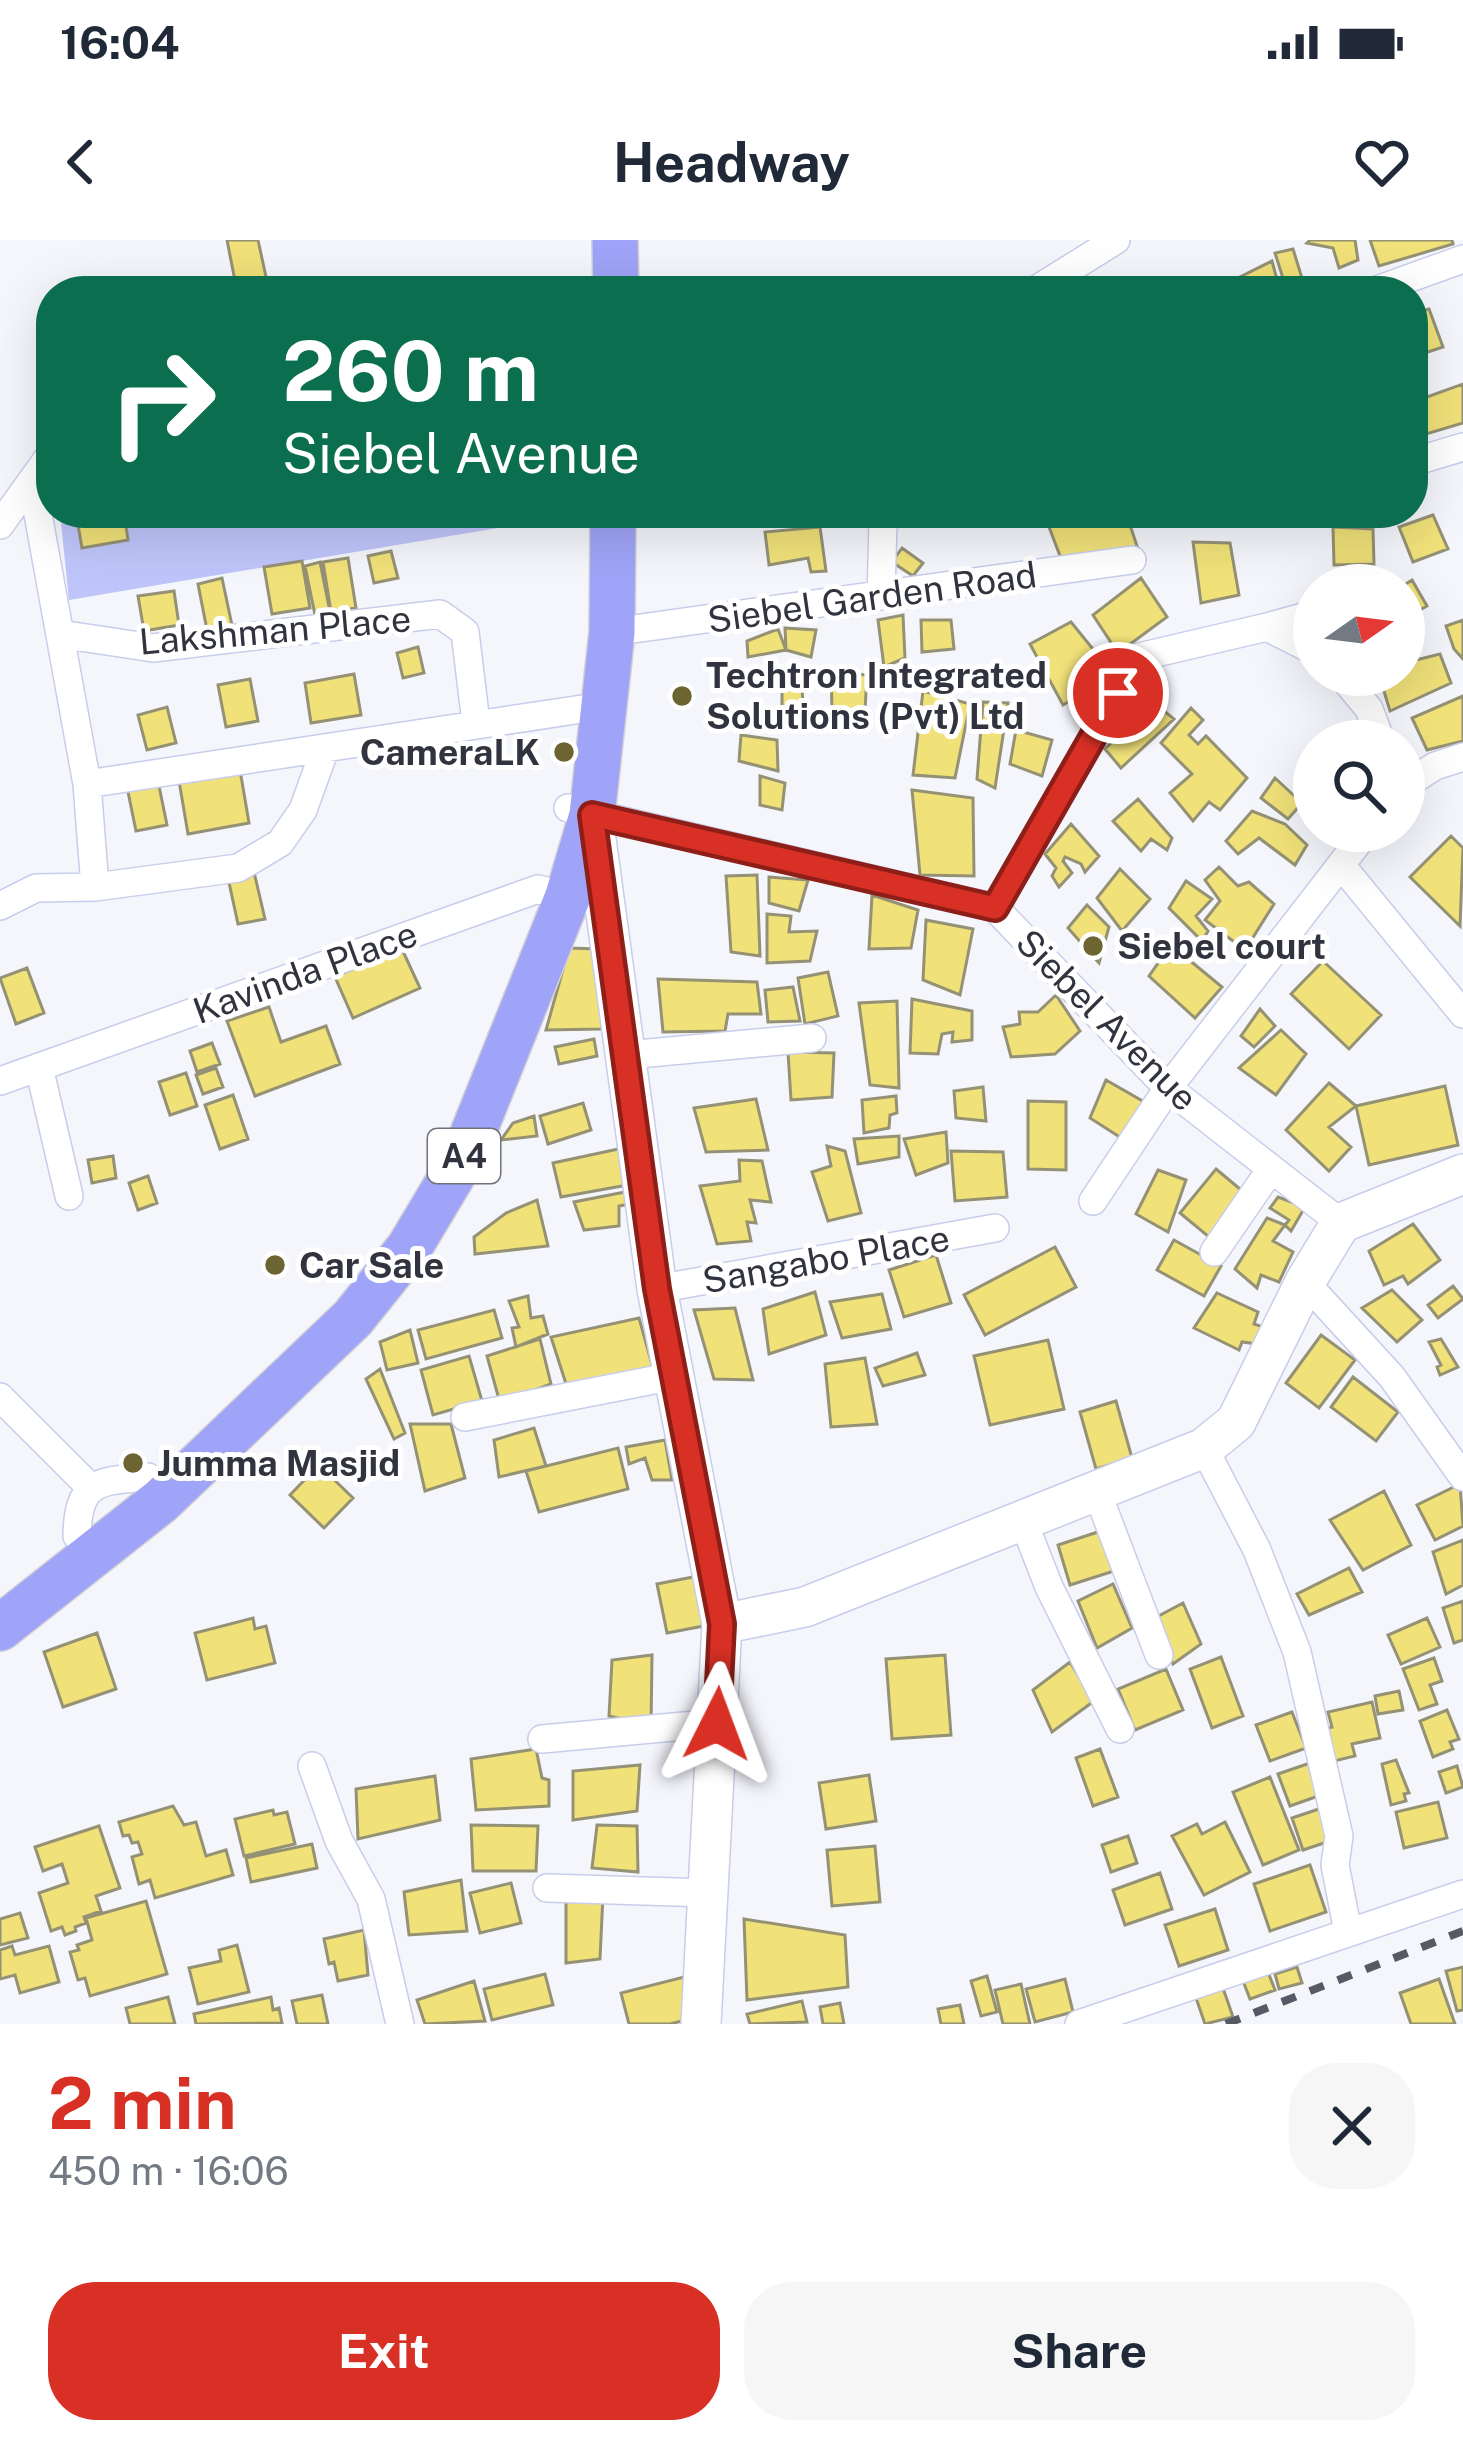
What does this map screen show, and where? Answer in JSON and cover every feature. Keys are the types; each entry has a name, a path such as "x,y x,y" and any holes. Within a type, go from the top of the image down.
{"highway":[{"path":"591,240 606,276"},
{"path":"613,276 615,240"},
{"name":"A4","path":"580,812 586,528"},
{"name":"A4","path":"0,1628 160,1501 305,1366 409,1248 464,1156 580,812 612,632 613,528"},
{"name":"A4","path":"0,1599 148,1477 308,1328 419,1188 464,1103 519,954 553,892"}],"main road":[{"path":"580,812 606,922 657,1289 722,1624 701,2024"},
{"path":"722,1624 805,1607 1204,1448 1236,1422 1305,1282 1341,1223 1463,1174"}],"street":[{"path":"1058,276 1115,240"},
{"path":"1416,276 1463,259"},
{"path":"1428,457 1463,447"},
{"path":"0,525 36,475"},
{"path":"32,481 36,503"},
{"path":"41,528 87,784 95,887"},
{"path":"881,596 884,528"},
{"name":"Siebel Garden Road","path":"612,632 1132,560"},
{"name":"Lakshman Place","path":"60,634 153,648 440,614 465,632 476,723"},
{"path":"995,908 1139,657 1293,620"},
{"path":"1267,627 1293,640"},
{"path":"87,784 582,709"},
{"path":"0,906 36,888 95,887 238,868 280,843 303,810 325,748"},
{"path":"1425,773 1463,757"},
{"name":"Siebel Avenue","path":"580,812 995,908 1168,1088 1341,1223"},
{"path":"1093,1201 1168,1088 1351,852"},
{"path":"1341,866 1463,1014"},
{"path":"553,892 606,922"},
{"name":"Kavinda Place","path":"0,1081 553,892"},
{"path":"627,1055 812,1038"},
{"path":"39,1067 69,1196"},
{"path":"1214,1252 1270,1168"},
{"name":"Sangabo Place","path":"657,1289 995,1228"},
{"path":"1305,1282 1392,1377 1463,1477"},
{"path":"465,1417 674,1376"},
{"path":"0,1396 92,1489"},
{"path":"1204,1448 1257,1550 1297,1652 1339,1835 1335,1865 1348,1932"},
{"path":"77,1536 77,1507 92,1489 112,1480 148,1477"},
{"path":"1097,1492 1160,1654"},
{"path":"1024,1522 1049,1587 1120,1729"},
{"path":"542,1738 717,1724"},
{"path":"312,1766 330,1820 371,1899 400,2024"},
{"path":"547,1888 709,1893"},
{"path":"1079,2024 1463,1894"}],"shaded area":[{"path":"62,528 497,528 69,600"}],"building":[{"path":"227,240 258,240 266,276 234,276"},
{"path":"1355,240 1358,260 1339,268 1333,248 1307,243"},
{"path":"1370,240 1452,240 1453,244 1379,266"},
{"path":"1293,249 1301,276 1282,276 1275,253"},
{"path":"1272,261 1276,276 1242,276"},
{"path":"1428,309 1443,347 1428,352"},
{"path":"1463,384 1463,423 1428,434 1428,397"},
{"path":"1433,515 1448,549 1413,562 1399,528 1428,528 1428,517"},
{"path":"79,528 126,528 128,540 82,548"},
{"path":"820,528 826,571 811,572 808,558 769,565 765,532"},
{"path":"1049,528 1131,528 1138,549 1062,561"},
{"path":"1333,528 1373,529 1374,564 1334,564"},
{"path":"1193,542 1230,543 1239,595 1201,603"},
{"path":"902,548 923,563 913,576 892,562"},
{"path":"391,551 398,578 374,583 368,556"},
{"path":"348,558 356,608 331,612 323,562"},
{"path":"302,561 310,608 272,614 264,567"},
{"path":"320,562 330,612 315,615 305,566"},
{"path":"222,578 233,630 208,635 198,584"},
{"path":"1141,578 1167,617 1118,653 1093,615"},
{"path":"174,591 179,625 144,631 138,596"},
{"path":"903,615 905,658 884,667 878,620"},
{"path":"921,620 951,620 954,649 922,652"},
{"path":"1463,620 1463,659 1446,626"},
{"path":"1071,622 1114,675 1063,705 1030,644"},
{"path":"785,628 816,630 811,657 786,650"},
{"path":"778,629 786,650 748,657 747,641"},
{"path":"418,647 424,673 403,678 397,653"},
{"path":"1440,654 1451,683 1425,695 1425,658"},
{"path":"831,673 867,675 865,710 832,711"},
{"path":"354,674 361,715 311,723 305,683"},
{"path":"250,679 258,721 226,727 218,685"},
{"path":"782,680 802,680 803,712 782,709"},
{"path":"923,691 970,704 955,778 913,775"},
{"path":"1385,696 1423,696 1390,711"},
{"path":"1463,696 1463,741 1427,750 1425,720 1412,718"},
{"path":"1152,701 1174,719 1121,768 1105,749"},
{"path":"983,702 1008,703 995,788 977,779"},
{"path":"167,707 176,743 147,750 138,715"},
{"path":"1191,708 1203,720 1189,735 1198,744 1206,736 1247,778 1220,810 1209,802 1193,821 1170,793 1192,774 1161,743"},
{"path":"1016,730 1052,740 1042,776 1010,764"},
{"path":"741,735 777,740 778,771 739,761"},
{"path":"240,770 249,823 188,834 179,781"},
{"path":"760,776 785,783 782,810 760,805"},
{"path":"1275,778 1293,795 1293,813 1288,819 1261,798"},
{"path":"158,781 167,825 136,831 127,787"},
{"path":"912,790 973,798 974,876 920,875"},
{"path":"1138,799 1172,838 1167,850 1151,839 1141,851 1113,821"},
{"path":"1252,811 1285,824 1293,832 1293,852 1303,852 1295,865 1259,838 1238,854 1226,841"},
{"path":"1071,824 1099,856 1085,872 1081,864 1065,857 1072,873 1059,887 1052,876 1056,868 1045,854"},
{"path":"1451,836 1463,848 1460,926 1410,877"},
{"path":"1219,867 1238,886 1249,882 1274,904 1245,950 1205,920 1220,901 1205,880"},
{"path":"1120,869 1150,899 1122,931 1097,898"},
{"path":"254,872 265,919 238,924 228,878"},
{"path":"757,875 760,956 731,952 726,876"},
{"path":"769,877 808,880 799,911 769,903"},
{"path":"1186,881 1212,899 1196,916 1208,931 1202,941 1169,908"},
{"path":"872,895 918,910 911,948 869,949"},
{"name":"Siebel court","path":"1087,905 1109,927 1099,963 1068,928"},
{"path":"767,914 791,916 789,932 817,931 810,961 767,963"},
{"path":"926,920 973,929 960,995 923,980"},
{"path":"1171,945 1222,987 1195,1018 1149,976"},
{"path":"401,947 420,988 353,1018 335,977"},
{"path":"569,948 598,949 602,1029 546,1030"},
{"path":"1323,961 1381,1015 1349,1049 1291,994"},
{"path":"27,968 44,1013 16,1024 0,978"},
{"path":"828,972 838,1016 805,1024 798,978"},
{"path":"658,979 757,982 761,1014 728,1014 725,1031 663,1032"},
{"path":"793,987 800,1021 768,1022 765,990"},
{"path":"1056,995 1080,1031 1055,1054 1011,1057 1003,1027 1020,1024 1019,1012 1038,1012"},
{"path":"912,999 972,1011 972,1040 952,1042 953,1032 942,1034 938,1054 910,1053"},
{"path":"897,1001 899,1088 870,1085 859,1003"},
{"path":"269,1007 281,1042 326,1026 340,1064 255,1096 227,1021"},
{"path":"1260,1009 1275,1026 1254,1047 1241,1036"},
{"path":"1281,1030 1306,1054 1276,1095 1239,1068"},
{"path":"594,1039 597,1056 559,1064 555,1047"},
{"path":"212,1043 220,1064 197,1072 190,1051"},
{"path":"788,1052 834,1053 832,1097 791,1100"},
{"path":"216,1068 223,1087 203,1094 196,1075"},
{"path":"186,1073 197,1106 170,1115 159,1082"},
{"path":"1106,1080 1146,1103 1129,1143 1090,1118"},
{"path":"1329,1083 1356,1106 1329,1127 1351,1147 1329,1171 1286,1130"},
{"path":"1445,1086 1458,1145 1369,1165 1356,1106"},
{"path":"983,1087 986,1121 956,1118 954,1091"},
{"path":"233,1095 248,1139 220,1149 205,1105"},
{"path":"896,1096 897,1113 890,1115 889,1128 864,1133 862,1100"},
{"path":"756,1099 768,1150 706,1152 694,1108"},
{"path":"1028,1101 1066,1102 1066,1170 1028,1169"},
{"path":"583,1103 591,1130 548,1144 540,1116"},
{"path":"534,1116 537,1136 501,1140 513,1123"},
{"path":"946,1132 948,1163 916,1175 904,1139"},
{"path":"899,1136 899,1157 858,1164 854,1139"},
{"path":"827,1146 845,1151 861,1213 828,1221 812,1172 831,1166"},
{"path":"623,1148 633,1184 561,1197 553,1163"},
{"path":"951,1151 1003,1152 1007,1197 955,1201"},
{"path":"113,1156 116,1178 92,1183 88,1160"},
{"path":"739,1160 762,1161 771,1202 750,1200 756,1223 747,1222 751,1241 717,1244 700,1186 740,1181"},
{"path":"1216,1169 1246,1194 1209,1237 1180,1213"},
{"path":"1158,1170 1186,1180 1168,1232 1136,1214"},
{"path":"148,1176 157,1203 138,1210 129,1183"},
{"path":"625,1192 630,1204 619,1206 619,1226 584,1230 574,1202"},
{"path":"1278,1197 1305,1207 1291,1231 1285,1225 1289,1220 1270,1208"},
{"path":"537,1200 548,1246 475,1254 474,1237 506,1213"},
{"path":"1267,1218 1285,1225 1273,1241 1293,1252 1279,1282 1261,1275 1257,1288 1235,1269"},
{"path":"1413,1224 1440,1260 1408,1284 1403,1276 1384,1285 1369,1251"},
{"path":"1174,1240 1221,1266 1204,1296 1157,1270"},
{"path":"1055,1247 1076,1287 985,1335 964,1295"},
{"path":"936,1255 951,1303 904,1317 889,1270"},
{"path":"1453,1286 1463,1299 1438,1318 1428,1305"},
{"path":"1392,1290 1422,1320 1397,1342 1362,1308"},
{"path":"815,1292 826,1335 769,1354 763,1309"},
{"path":"1217,1293 1258,1312 1254,1324 1263,1327 1258,1344 1242,1342 1239,1350 1194,1328"},
{"path":"882,1294 891,1329 842,1338 830,1302"},
{"path":"528,1296 531,1318 543,1316 548,1334 516,1347 512,1328 519,1327 509,1301"},
{"path":"735,1308 753,1380 714,1379 694,1310"},
{"path":"494,1310 502,1338 426,1359 418,1330"},
{"path":"639,1318 655,1375 568,1390 551,1337"},
{"path":"410,1330 418,1363 387,1370 380,1342"},
{"path":"1321,1335 1355,1360 1319,1408 1286,1383"},
{"path":"540,1339 551,1384 500,1403 487,1356"},
{"path":"1441,1339 1458,1367 1440,1375 1437,1367 1441,1365 1429,1342"},
{"path":"1048,1340 1064,1409 990,1425 974,1356"},
{"path":"917,1353 925,1375 883,1386 875,1368"},
{"path":"469,1356 482,1401 433,1415 421,1370"},
{"path":"865,1358 877,1424 831,1427 825,1364"},
{"path":"380,1369 405,1433 394,1439 366,1379"},
{"path":"1353,1377 1398,1412 1376,1441 1331,1407"},
{"path":"1116,1401 1132,1458 1096,1469 1080,1412"},
{"path":"410,1424 451,1424 465,1478 425,1491"},
{"path":"534,1428 546,1466 499,1477 494,1440"},
{"path":"665,1440 672,1480 652,1480 645,1458 629,1464 626,1447"},
{"path":"618,1448 628,1489 539,1512 526,1471"},
{"path":"319,1465 353,1498 324,1528 290,1495"},
{"path":"1460,1484 1463,1526 1435,1540 1417,1505"},
{"path":"1384,1491 1411,1545 1363,1570 1330,1520"},
{"path":"1101,1531 1114,1571 1070,1585 1058,1545"},
{"path":"1463,1540 1463,1585 1446,1594 1433,1552"},
{"path":"1349,1568 1362,1592 1309,1615 1297,1594"},
{"path":"698,1576 709,1625 667,1633 657,1584"},
{"path":"1113,1584 1132,1628 1097,1648 1078,1601"},
{"path":"1463,1601 1463,1640 1454,1643 1443,1608"},
{"path":"1183,1603 1201,1644 1173,1664 1153,1619"},
{"path":"253,1618 255,1629 266,1626 275,1663 207,1680 195,1633"},
{"path":"1427,1618 1440,1647 1401,1664 1388,1635"},
{"path":"97,1633 116,1689 63,1707 44,1652"},
{"path":"652,1655 651,1726 609,1716 612,1660"},
{"path":"945,1655 951,1735 892,1739 886,1659"},
{"path":"1221,1657 1243,1716 1212,1728 1190,1669"},
{"path":"1434,1658 1442,1681 1430,1685 1437,1704 1419,1710 1403,1669"},
{"path":"1070,1662 1094,1701 1052,1732 1033,1690"},
{"path":"1166,1669 1183,1710 1135,1730 1118,1689"},
{"path":"1399,1691 1403,1710 1378,1714 1375,1696"},
{"path":"1372,1702 1380,1738 1352,1744 1355,1756 1330,1762 1322,1729 1332,1727 1328,1712"},
{"path":"1447,1710 1459,1739 1450,1742 1453,1749 1433,1757 1420,1721"},
{"path":"1292,1712 1306,1748 1270,1761 1256,1725"},
{"path":"536,1749 542,1778 549,1780 549,1806 476,1810 471,1759"},
{"path":"1100,1749 1118,1797 1093,1806 1076,1758"},
{"path":"1396,1760 1409,1793 1404,1794 1406,1801 1391,1805 1382,1764"},
{"path":"1310,1763 1321,1795 1290,1806 1278,1774"},
{"path":"640,1765 637,1811 573,1820 573,1771"},
{"path":"1457,1766 1463,1787 1446,1793 1439,1772"},
{"path":"869,1775 876,1821 826,1829 819,1783"},
{"path":"435,1776 440,1820 358,1839 356,1789"},
{"path":"1270,1777 1299,1850 1263,1865 1233,1792"},
{"path":"1438,1802 1447,1838 1404,1848 1396,1812"},
{"path":"173,1806 184,1825 196,1822 206,1856 226,1850 233,1875 155,1898 150,1880 139,1884 132,1857 142,1854 138,1842 123,1836 119,1822"},
{"path":"1319,1809 1330,1841 1303,1850 1292,1818"},
{"path":"273,1810 274,1815 287,1812 295,1844 244,1856 235,1819"},
{"path":"1225,1822 1250,1872 1204,1895 1172,1836 1197,1824 1202,1834"},
{"path":"471,1825 538,1826 536,1871 473,1871"},
{"path":"597,1825 637,1826 638,1872 592,1868"},
{"path":"99,1826 120,1888 96,1896 101,1911 84,1917 86,1923 75,1927 76,1931 65,1935 62,1927 51,1931 39,1893 68,1883 62,1864 43,1871 35,1847"},
{"path":"1128,1836 1137,1863 1111,1872 1102,1845"},
{"path":"312,1844 317,1868 251,1882 246,1858"},
{"path":"875,1846 880,1902 832,1906 827,1850"},
{"path":"1310,1865 1326,1912 1270,1931 1254,1884"},
{"path":"1160,1873 1172,1909 1125,1925 1113,1890"},
{"path":"461,1880 467,1931 409,1935 404,1892"},
{"path":"511,1883 521,1923 480,1933 470,1893"},
{"path":"603,1895 600,1959 566,1963 566,1900"},
{"path":"146,1901 167,1974 90,1996 85,1978 78,1980 70,1952 92,1940 86,1918"},
{"path":"1215,1909 1228,1950 1179,1966 1165,1925"},
{"path":"20,1913 28,1938 0,1945 0,1919"},
{"path":"744,1919 845,1935 848,1987 747,2000"},
{"path":"364,1930 368,1975 338,1981 324,1939"},
{"path":"237,1945 249,1992 198,2004 189,1968 221,1961 219,1950"},
{"path":"12,1946 15,1955 49,1946 59,1982 20,1993 15,1975 0,1979 0,1950"},
{"path":"1297,1967 1302,1983 1279,1989 1275,1974"},
{"path":"1463,1967 1463,2010 1457,2011 1446,1971"},
{"path":"1268,1972 1275,1990 1250,1999 1243,1981"},
{"path":"545,1974 553,2005 492,2020 484,1989"},
{"path":"987,1976 997,2012 981,2016 971,1981"},
{"path":"684,1977 694,2018 670,2024 629,2024 621,1993"},
{"path":"1065,1979 1073,2012 1035,2022 1026,1989"},
{"path":"1439,1979 1455,2024 1411,2024 1400,1993"},
{"path":"474,1981 485,2021 425,2024 417,2000"},
{"path":"1021,1984 1030,2024 1003,2024 995,1990"},
{"path":"1223,1988 1233,2017 1205,2024 1196,1998"},
{"path":"322,1995 328,2024 297,2024 292,2001"},
{"path":"168,1997 175,2024 130,2024 126,2008"},
{"path":"271,1997 282,2023 196,2024 194,2014"},
{"path":"802,2001 807,2022 750,2024 747,2014"},
{"path":"840,2003 844,2024 823,2024 820,2007"},
{"path":"960,2005 964,2024 941,2024 938,2009"}],"railway":[{"path":"1226,2024 1463,1931"}],"place":[{"name":"Techtron Integrated Solutions (Pvt) Ltd","path":"682,696"},
{"name":"CameraLK","path":"564,752"},
{"name":"Siebel court","path":"1093,946"},
{"name":"Car Sale","path":"275,1265"},
{"name":"Jumma Masjid","path":"133,1463"}],"route":[{"path":"717,1724 722,1624 657,1289 592,815 995,908 1118,693"}]}
